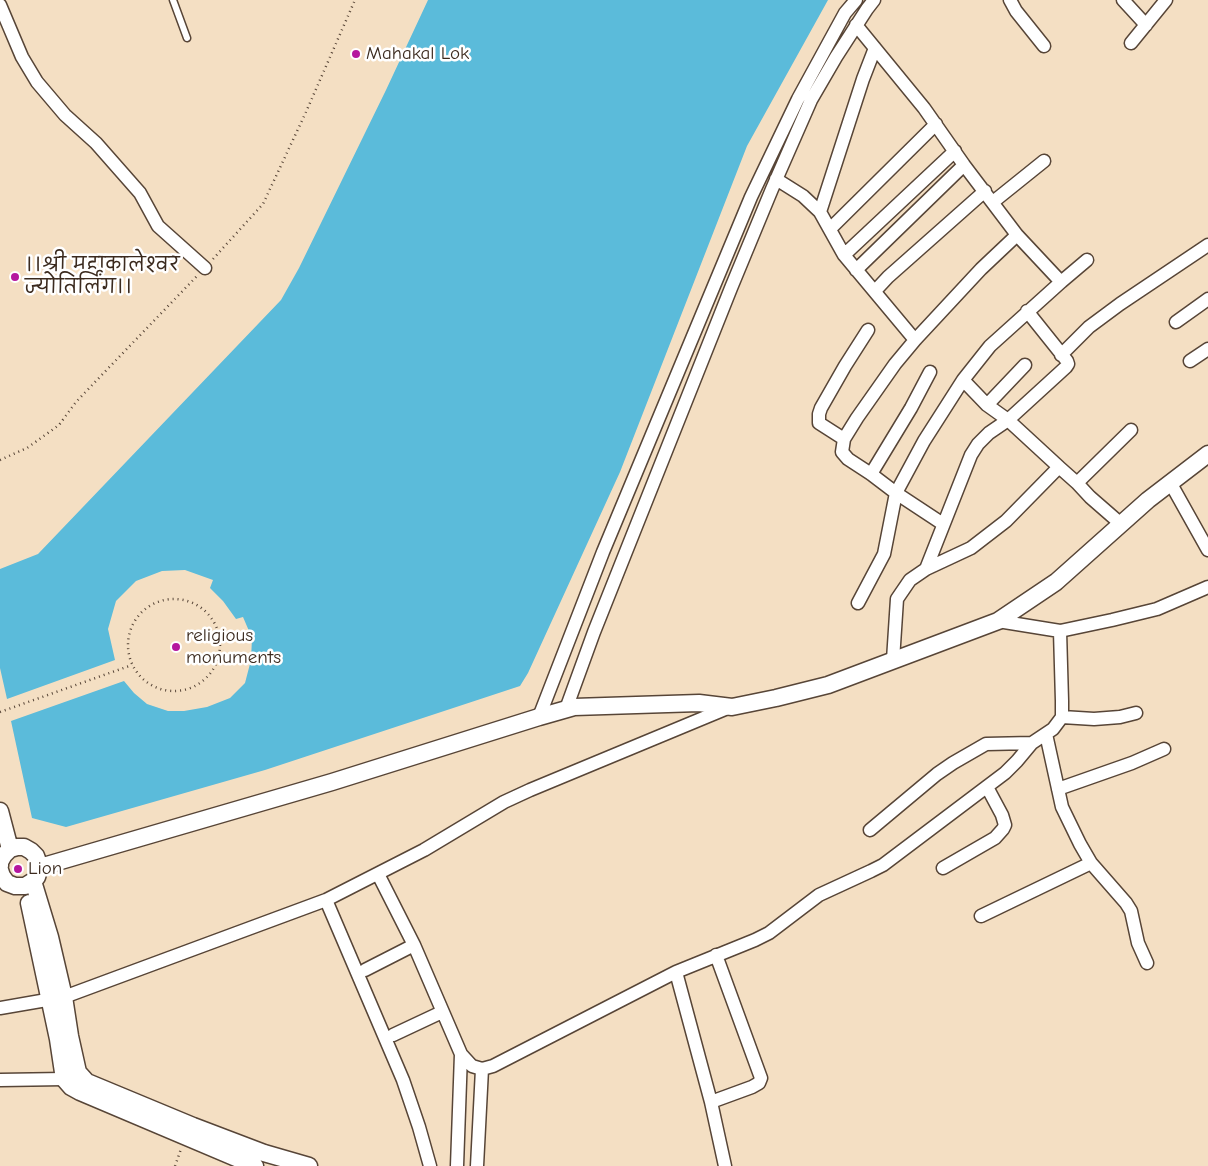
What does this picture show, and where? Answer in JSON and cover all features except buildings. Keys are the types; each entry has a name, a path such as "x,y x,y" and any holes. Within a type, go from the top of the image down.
{"street":[{"path":"539,717 603,552 751,197 798,99 845,13 856,0"},
{"path":"566,709 594,632 776,179 811,100 866,8 874,0"},
{"path":"1010,0 1016,11 1044,46"},
{"path":"1123,0 1146,25"},
{"path":"1131,43 1166,0"},
{"path":"0,5 22,56 37,82 65,116 96,143 140,193 158,226 205,268"},
{"path":"856,25 924,108 1017,235 1060,282"},
{"path":"820,212 863,79 875,48"},
{"path":"830,229 936,124"},
{"path":"844,255 955,151"},
{"path":"993,202 1044,161"},
{"path":"856,270 964,165"},
{"path":"776,179 803,196 820,212 844,255 915,340"},
{"path":"875,291 888,277 985,191"},
{"path":"943,524 848,459 842,452 844,438 895,364 915,340 981,269 1017,235"},
{"path":"1062,355 1089,327 1208,245"},
{"path":"858,603 884,554 896,493 924,441 963,380 990,346 1027,311 1087,260"},
{"path":"1176,322 1208,299"},
{"path":"704,310 720,318"},
{"path":"926,569 970,455 978,444 1008,420 1068,364 1068,361 1027,311"},
{"path":"844,438 819,423 818,414 868,330"},
{"path":"1190,361 1208,349"},
{"path":"987,405 1025,366"},
{"path":"871,474 911,408 930,372"},
{"path":"963,380 987,405 1008,420 1121,524"},
{"path":"1077,483 1131,430"},
{"path":"0,1008 57,998 326,900 424,850 504,802 530,790 732,707 828,685 998,621 1056,582 1148,500 1208,454"},
{"path":"894,660 897,599 910,580 926,569 971,548 1006,521 1059,466"},
{"path":"1171,484 1208,550"},
{"path":"998,621 1060,631 1158,609 1207,589"},
{"path":"378,874 414,946 462,1054 472,1066 482,1070 676,972 769,933 819,895 883,865 1006,773 1032,743 1053,729 1062,717 1060,631"},
{"path":"309,1166 258,1162 71,1087 64,1079 58,1039 57,998 50,937 33,878 36,856 31,851 17,847 10,849 4,855 0,862 1,872 8,883 15,886 33,878 332,782 574,707 699,703 732,707"},
{"path":"1062,717 1094,720 1136,713"},
{"path":"1046,734 1062,807 1091,863 1131,911 1138,943 1147,963"},
{"path":"870,830 937,774 952,763 986,744 1032,743"},
{"path":"1058,789 1132,763 1164,748"},
{"path":"943,868 995,838 1003,829 1005,825 1002,815 986,787"},
{"path":"0,810 10,849"},
{"path":"981,916 1091,863"},
{"path":"326,900 403,1080 430,1166"},
{"path":"365,970 414,946"},
{"path":"711,1102 752,1087 759,1083 761,1078 716,955"},
{"path":"676,972 711,1102 725,1166"},
{"path":"57,998 70,1036 78,1072 87,1082 193,1126 258,1162"},
{"path":"393,1036 442,1012"},
{"path":"457,1166 462,1054"},
{"path":"477,1166 482,1070"},
{"path":"0,1080 64,1079"}],"lane":[{"path":"173,0 187,38"}],"path":[{"path":"0,460 27,448 59,425 96,380 205,268 262,204 356,0"},
{"path":"177,598 193,602 207,611 220,633 221,649 217,665 208,678 194,688 171,692 155,688 142,678 132,665 129,656 128,640 132,625 142,611 155,602 177,598"},
{"path":"0,712 132,665"}],"water":[{"path":"428,0 828,0 747,146 620,472 528,673 520,686 265,770 66,827 32,818 11,721 124,681 147,704 168,711 184,711 207,707 230,698 245,683 251,660 252,638 243,617 236,619 223,601 210,588 213,580 185,570 162,571 136,581 116,601 108,629 115,660 7,699 0,668 0,569 38,554 281,300 299,268"}],"place":[{"name":"Mahakal Lok","path":"356,54"},
{"name":"।।श्री महाकालेश्वर ज्योतिर्लिंग।।","path":"15,277"},
{"name":"religious monuments","path":"176,647"},
{"name":"Lion","path":"18,869"}]}
